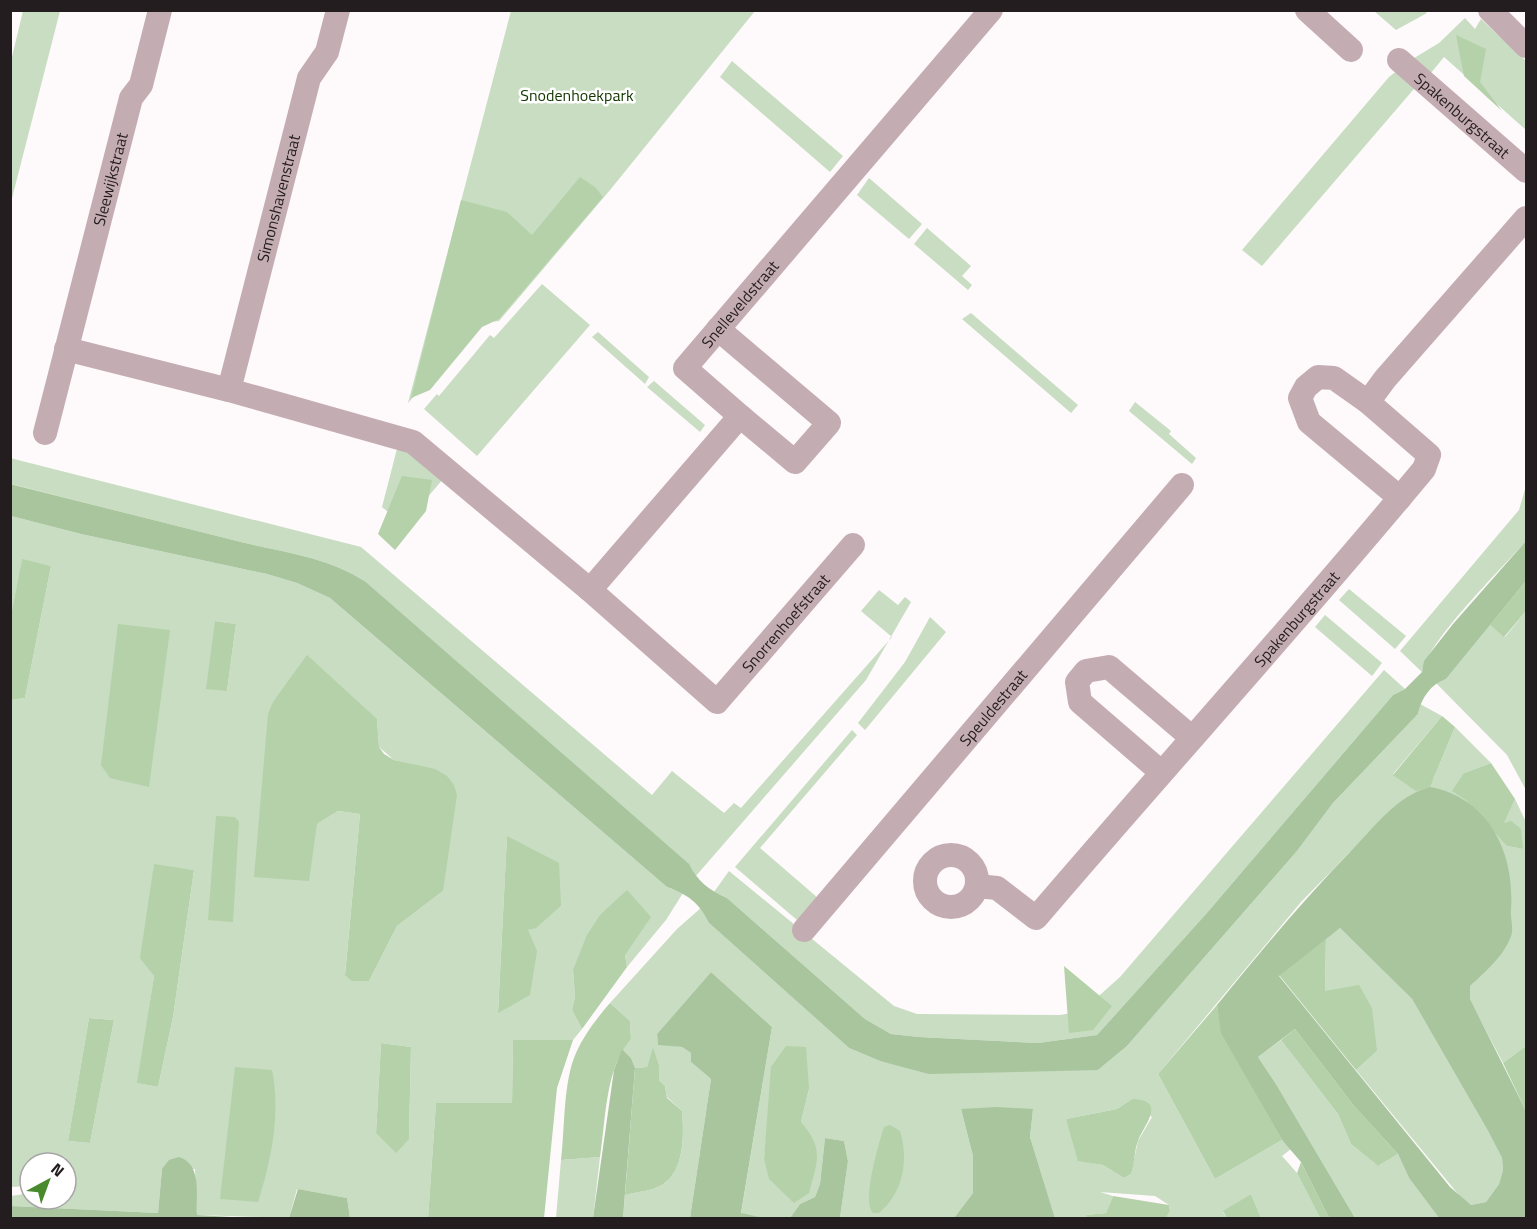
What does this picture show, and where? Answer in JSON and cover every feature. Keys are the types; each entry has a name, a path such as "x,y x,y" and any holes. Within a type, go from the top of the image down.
{"street":[{"name":"Sleewijkstraat","path":"45,433 75,351 131,98 141,85 160,10"},
{"name":"Simonshavenstraat","path":"229,390 309,78 327,52 338,10"},
{"name":"Snelleveldstraat","path":"740,416 685,368 991,10"},
{"path":"1306,10 1351,50"},
{"path":"1490,10 1527,46"},
{"name":"Spakenburgstraat","path":"1399,60 1527,171"},
{"path":"1368,402 1385,379 1524,226"},
{"path":"75,351 229,390 414,442 590,590 740,416 795,462 829,423 718,329"},
{"name":"Spakenburgstraat","path":"977,886 997,888 1036,918 1191,737 1313,602 1400,498 1424,469 1429,455 1368,402 1334,378 1318,377 1306,387 1300,398 1309,422 1400,498"},
{"name":"Speuldestraat","path":"804,930 1182,485"},
{"name":"Snorrenhoefstraat","path":"590,590 717,702 853,544"},
{"path":"1161,772 1080,702 1077,682 1086,671 1109,667 1191,737"}],"green space":[{"path":"23,11 60,11 11,202 11,61"},
{"name":"Snodenhoekpark","path":"511,11 755,11 610,190 499,321 481,323 408,403"},
{"path":"1374,11 1425,11 1427,13 1396,30"},
{"path":"1465,18 1475,29 1481,19 1526,61 1526,130 1444,57 1426,79 1406,63 1439,43"},
{"path":"732,61 843,156 830,172 720,77"},
{"path":"1402,67 1419,83 1262,266 1242,250 1389,77"},
{"path":"869,178 922,224 909,239 857,195"},
{"path":"927,228 971,266 962,276 972,285 968,290 914,244"},
{"path":"542,284 590,325 477,456 424,409 437,394 439,396 490,335 494,338"},
{"path":"971,313 1078,405 1071,413 962,319"},
{"path":"598,332 649,377 645,384 592,337"},
{"path":"654,381 705,425 700,432 647,387"},
{"path":"1135,402 1171,431 1169,434 1196,458 1192,464 1129,411"},
{"path":"399,441 443,479 404,525 382,507"},
{"path":"10,458 361,547 652,795 672,771 724,813 734,803 741,808 889,641 866,680 695,877 688,864 366,582 321,561 11,484"},
{"path":"1526,486 1526,541 1451,624 1437,642 1422,672 1400,651 1519,510"},
{"path":"11,516 81,534 267,574 297,583 330,598 667,887 683,893 666,920 627,967 625,955 573,970 575,997 572,1010 582,1029 573,1040 513,1040 512,1103 436,1103 428,1218 350,1218 347,1198 297,1189 289,1218 197,1215 195,1169 162,1169 158,1213 78,1209 78,1151 18,1151 18,1187 10,1187 11,700 25,698 51,566 22,560 11,615","holes":["215,621 236,624 227,691","377,719 379,747 394,760 411,764 443,891 397,926 369,981 345,974 360,814 338,811 317,824","507,837 561,906 536,927 528,930 498,1012","154,865 194,870 173,1017 158,1087 138,1083 154,976 146,964","89,1018 114,1020 90,1143 68,1141","381,1043 411,1047 409,1139 376,1133"]},
{"path":"1349,589 1406,636 1395,649 1339,600"},
{"path":"879,590 898,605 905,597 911,602 891,636 861,611"},
{"path":"1526,611 1526,790 1507,755 1435,682 1446,679 1490,625 1505,637"},
{"path":"1325,615 1382,663 1372,676 1315,627"},
{"path":"930,617 946,632 865,730 858,723 905,662"},
{"path":"1384,670 1405,689 1393,695 1206,914 1097,1035 1038,1043 891,1034 865,1019 727,898 714,892 729,871 894,1006 917,1014 1060,1015 1082,1011 1120,977"},
{"path":"1420,704 1442,716 1393,774 1433,780 1455,727 1491,763 1464,773 1507,846 1523,849 1503,824 1515,799 1526,822 1526,1046 1503,1063 1470,1000 1470,986 1350,852 1301,902 1158,1074 1215,1179 1282,1140 1291,1149 1282,1156 1297,1173 1320,1218 1261,1218 1251,1194 1223,1212 1227,1218 1166,1218 1170,1211 1169,1205 1155,1196 1100,1192 1113,1196 1106,1213 1086,1215 1087,1218 1055,1218 1030,1137 1033,1109 961,1109 973,1156 973,1193 954,1218 840,1218 848,1161 844,1141 825,1138 820,1184 815,1197 800,1204 790,1218 764,1218 741,1214 772,1027 711,972 657,1034 658,1044 682,1047 691,1053 691,1062 711,1079 690,1218 623,1218 625,1195 658,1187 670,1179 675,1171 683,1140 683,1120 682,1111 667,1097 665,1086 659,1080 659,1065 653,1048 647,1067 635,1068 631,1058 622,1049 631,1039 630,1021 610,1003 677,929 702,907 709,923 849,1048 880,1061 899,1065 1098,1070 1127,1046 1297,851 1333,803 1418,714","holes":["809,1089 801,1122 764,1159 766,1140","1132,1099 1152,1117 1138,1141 1131,1174 1124,1178 1103,1165 1082,1161 1066,1119 1117,1109"]},
{"path":"852,730 857,735 760,848 818,898 797,920 735,867"},
{"path":"1340,928 1412,999 1488,1131 1502,1158 1503,1170 1499,1184 1486,1202 1471,1205 1463,1200 1356,1070 1377,1051 1325,991 1326,938"},
{"path":"1281,1040 1338,1114 1351,1144 1378,1166 1398,1154 1409,1178 1439,1218 1355,1218 1258,1057"},
{"path":"600,1157 593,1218 556,1218 561,1160"},
{"path":"18,1195 18,1206 11,1206 11,1196"}],"shaded area":[{"path":"1456,35 1486,49 1480,82 1502,111 1464,76"},
{"path":"580,177 595,187 603,197 499,319 482,327 430,390 411,398 461,200 507,212 532,235"},
{"path":"402,476 432,480 426,511 395,550 378,534"},
{"path":"10,484 321,561 366,582 689,864 704,884 727,898 865,1019 891,1034 919,1037 1038,1043 1097,1035 1206,914 1393,695 1405,689 1422,672 1424,661 1453,624 1526,541 1526,581 1446,679 1436,684 1428,692 1418,714 1333,803 1297,851 1127,1046 1098,1070 929,1074 880,1061 849,1048 709,923 692,900 667,887 330,598 297,583 267,574 81,534 11,516"},
{"path":"22,559 51,566 25,698 11,700 11,615"},
{"path":"1526,581 1526,611 1504,637 1490,625"},
{"path":"215,621 236,624 227,691 206,689"},
{"path":"118,624 170,630 149,787 110,778 101,765"},
{"path":"307,655 377,719 379,747 384,754 394,760 435,769 447,776 454,785 457,795 443,891 397,926 369,981 352,981 345,975 360,814 338,811 317,824 309,881 254,877 268,714 273,702"},
{"path":"1442,716 1455,727 1430,787 1416,791 1393,775"},
{"path":"1491,763 1515,799 1504,823 1511,821 1521,829 1523,849 1507,846 1466,800 1452,791 1464,773"},
{"path":"1430,787 1451,793 1468,803 1483,816 1494,831 1503,849 1508,868 1511,888 1511,936 1499,957 1470,986 1470,999 1526,1111 1526,1218 1439,1218 1409,1178 1398,1154 1354,1106 1295,1029 1258,1057 1355,1218 1329,1218 1301,1162 1282,1140 1221,1033 1217,1005 1300,906 1379,821 1397,804 1418,791","holes":["1340,928 1412,999 1502,1158 1503,1170 1499,1184 1486,1202 1471,1205 1450,1187 1279,976"]},
{"path":"216,816 235,817 239,822 233,922 208,920"},
{"path":"507,836 559,863 561,906 536,928 528,930 537,951 530,995 498,1013"},
{"path":"154,864 194,870 173,1017 158,1087 137,1083 154,976 140,958"},
{"path":"627,890 651,917 625,955 627,967 582,1029 572,1010 575,997 573,970 587,935 600,915"},
{"path":"1326,938 1325,991 1359,985 1372,1008 1377,1051 1356,1070 1279,975"},
{"path":"1064,966 1112,1006 1093,1030 1069,1033"},
{"path":"711,972 772,1027 741,1213 764,1218 690,1218 711,1079 691,1062 691,1053 682,1047 658,1045 657,1034"},
{"path":"610,1003 630,1021 631,1039 622,1051 611,1079 600,1157 561,1160 567,1091 572,1065 587,1033"},
{"path":"1217,1005 1222,1033 1282,1140 1215,1179 1158,1074"},
{"path":"89,1018 114,1020 90,1143 68,1141"},
{"path":"1295,1029 1354,1106 1398,1154 1378,1166 1351,1144 1338,1114 1281,1040"},
{"path":"513,1040 573,1040 557,1088 544,1218 428,1218 436,1103 512,1103"},
{"path":"381,1043 411,1047 409,1139 396,1153 376,1133"},
{"path":"786,1046 806,1047 809,1089 801,1122 813,1140 817,1155 809,1193 794,1203 769,1179 764,1159 771,1067"},
{"path":"1526,1046 1526,1111 1503,1063"},
{"path":"653,1047 659,1065 659,1080 665,1086 667,1098 682,1111 681,1151 670,1179 658,1187 625,1195 635,1068 647,1067"},
{"path":"622,1049 631,1058 635,1068 623,1218 593,1218 614,1070"},
{"path":"235,1067 272,1070 275,1087 273,1137 258,1202 220,1199"},
{"path":"1132,1099 1143,1100 1149,1104 1151,1114 1137,1145 1131,1174 1124,1178 1103,1165 1078,1161 1066,1119 1117,1109"},
{"path":"997,1107 1033,1109 1030,1137 1055,1218 954,1218 973,1193 973,1156 961,1109"},
{"path":"890,1125 900,1131 903,1142 902,1175 894,1196 879,1213 873,1213 869,1197 872,1172 884,1127"},
{"path":"825,1138 844,1141 848,1161 840,1218 790,1218 800,1204 815,1197 820,1184"},
{"path":"179,1157 191,1166 195,1173 197,1215 249,1218 11,1218 11,1206 18,1206 18,1211 78,1211 78,1209 158,1213 162,1169 169,1160"},
{"path":"1301,1162 1329,1218 1320,1218 1297,1173"},
{"path":"298,1189 347,1198 350,1218 289,1218"},
{"path":"1251,1194 1261,1218 1227,1218 1223,1211"},
{"path":"1113,1196 1169,1205 1170,1211 1166,1218 1087,1218 1086,1215 1106,1213"}]}
